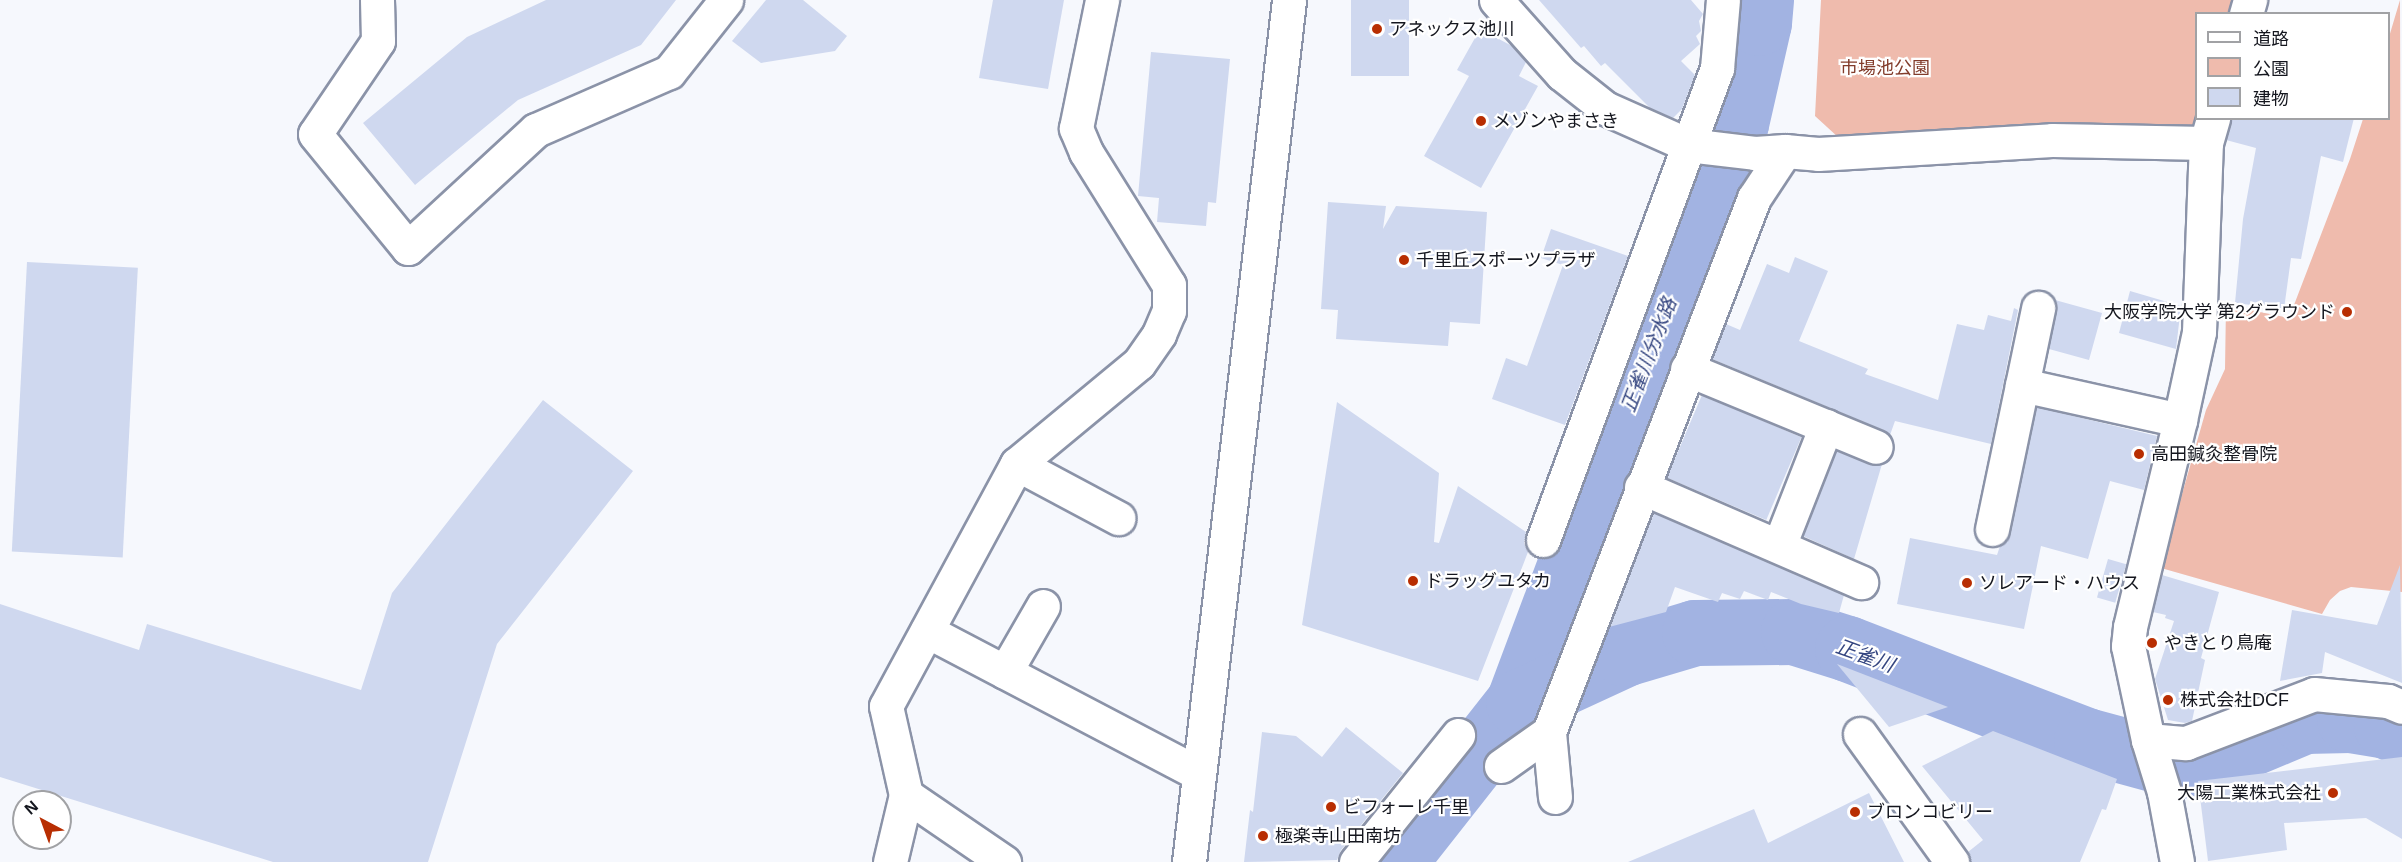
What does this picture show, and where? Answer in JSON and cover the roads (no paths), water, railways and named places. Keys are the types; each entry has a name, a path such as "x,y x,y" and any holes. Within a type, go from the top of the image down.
{"street":[{"path":"377,0 378,41 315,134 408,248 536,130 669,72 726,0"},
{"path":"890,862 906,795 886,706 1017,464 1139,363 1159,334 1169,311 1169,285 1086,152 1076,128 1102,0"},
{"path":"1190,862 1289,0"},
{"path":"1496,0 1562,74 1605,108 1697,146 1818,154 2209,131 2199,332 2129,636 2131,667 2148,740 2164,792 2177,862"},
{"path":"1543,540 1697,146 1717,68 1723,0"},
{"path":"1555,797 1549,732 1770,152"},
{"path":"1992,529 2038,309"},
{"path":"1687,369 1876,447"},
{"path":"2022,385 2180,420"},
{"path":"1779,546 1826,426"},
{"path":"1017,464 1118,518"},
{"path":"1641,487 1862,582"},
{"path":"1005,672 1043,606"},
{"path":"927,631 1199,774"},
{"path":"2148,740 2186,743 2314,694 2388,701 2402,707"},
{"path":"1501,766 1549,732"},
{"path":"1860,734 1952,862"},
{"path":"1356,862 1458,735"},
{"path":"906,795 1004,862"}],"waterway":[{"name":"正雀川分水路","path":"1519,703 1736,124 1759,23 1761,0"},
{"name":"正雀川","path":"1394,862 1519,703 1625,654 1695,633 1794,632 1848,649 2087,741 2179,766 2214,759 2305,721 2350,720 2387,726 2402,733"}],"place":[{"name":"アネックス池川","path":"1377,29"},
{"name":"メゾンやまさき","path":"1481,121"},
{"name":"千里丘スポーツプラザ","path":"1404,260"},
{"name":"大阪学院大学 第2グラウンド","path":"2347,312"},
{"name":"高田鍼灸整骨院","path":"2139,454"},
{"name":"ドラッグユタカ","path":"1413,581"},
{"name":"ソレアード・ハウス","path":"1967,583"},
{"name":"やきとり鳥庵","path":"2152,643"},
{"name":"株式会社DCF","path":"2168,700"},
{"name":"大陽工業株式会社","path":"2333,793"},
{"name":"ビフォーレ千里","path":"1331,807"},
{"name":"ブロンコビリー","path":"1855,812"},
{"name":"極楽寺山田南坊","path":"1263,836"}],"park label":[{"name":"市場池公園","path":"1885,68"}]}
